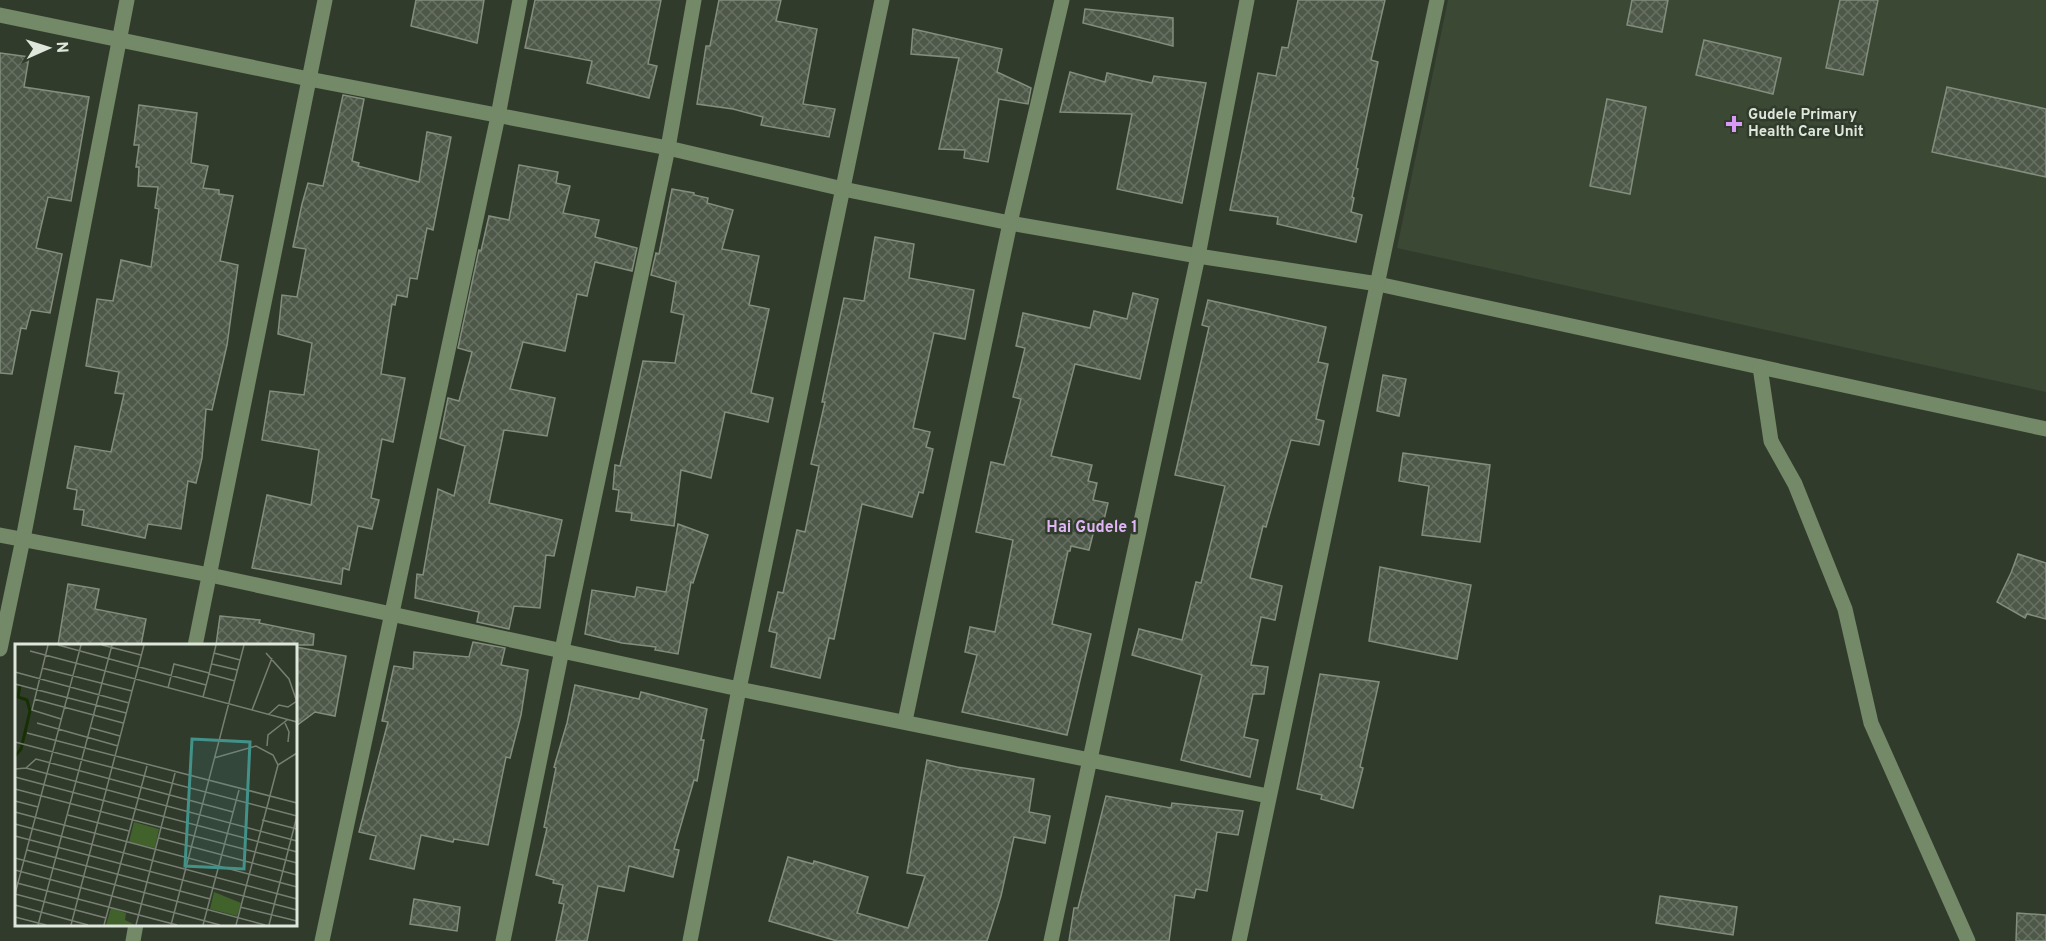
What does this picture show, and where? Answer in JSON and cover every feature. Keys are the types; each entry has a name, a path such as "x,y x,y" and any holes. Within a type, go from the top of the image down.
{"street":[{"path":"0,648 127,0"},
{"path":"195,644 325,0"},
{"path":"322,941 498,116 520,0"},
{"path":"503,941 668,148 694,0"},
{"path":"690,941 739,689 882,0"},
{"path":"905,721 1010,223 1062,0"},
{"path":"1051,941 1198,256 1247,0"},
{"path":"1239,941 1437,0"},
{"path":"0,15 309,79 668,148 843,189 1010,223 1198,256 1378,284 2046,429"},
{"path":"1760,367 1771,441 1795,484 1845,609 1871,723 1968,941"},
{"path":"0,535 210,575 739,689 1268,796"},
{"path":"133,941 136,926"}],"shaded area":[{"name":"Gudele Primary Health Care Unit","path":"1448,0 2046,0 2046,392 1397,248"}],"building":[{"path":"416,0 484,0 477,43 411,26"},
{"path":"535,0 661,0 648,64 657,66 649,98 587,83 592,61 525,48"},
{"path":"719,0 781,0 776,21 817,29 803,104 835,109 829,137 761,125 763,117 733,109 697,104 706,46 710,46"},
{"path":"1298,0 1385,0 1371,60 1378,62 1352,197 1354,198 1351,212 1362,215 1356,242 1277,224 1278,217 1230,210 1258,73 1276,76 1282,47 1288,48"},
{"path":"1632,0 1668,0 1662,32 1627,25"},
{"path":"1840,0 1878,0 1863,75 1826,68"},
{"path":"1085,9 1173,18 1173,46 1083,23"},
{"path":"913,29 1002,49 997,72 1031,88 1028,104 999,99 988,162 964,158 965,150 939,149 959,58 911,54"},
{"path":"1704,40 1781,58 1773,94 1696,75"},
{"path":"0,53 29,57 24,87 89,97 71,201 48,197 36,248 62,254 50,313 31,310 26,329 21,328 12,374 0,373"},
{"path":"1070,72 1105,82 1107,73 1152,83 1154,76 1206,83 1182,203 1117,189 1132,114 1060,112"},
{"path":"1947,87 2046,109 2046,177 1932,152"},
{"path":"343,95 364,99 352,161 359,163 358,166 419,182 427,132 451,137 433,230 427,228 417,279 410,278 407,297 397,295 395,305 392,304 381,374 405,378 393,442 382,439 371,498 379,500 372,529 358,526 349,570 343,568 341,584 252,568 267,495 311,505 319,450 262,440 270,391 304,395 312,343 278,334 282,295 297,297 306,249 293,247 302,204 308,183 323,186"},
{"path":"1607,99 1646,107 1630,194 1590,186"},
{"path":"139,105 197,113 191,163 208,166 203,188 219,190 219,194 233,196 220,261 238,265 227,345 212,410 206,409 202,458 196,483 188,481 181,529 148,524 145,538 82,525 84,510 74,509 77,490 67,488 75,446 111,452 124,394 115,393 119,372 86,366 97,299 113,301 121,260 151,267 159,209 155,208 158,187 138,186 139,167 136,167 139,145 134,145"},
{"path":"519,165 558,172 556,183 570,186 563,213 599,220 595,237 637,248 632,271 595,262 587,296 577,294 565,351 523,342 510,389 555,398 547,436 504,430 489,503 562,520 554,556 546,555 540,608 514,606 509,629 477,622 479,612 415,598 417,574 423,575 438,489 454,496 465,446 440,438 448,398 459,401 472,352 458,348 479,250 481,251 489,216 509,220"},
{"path":"672,189 694,193 694,195 708,198 707,203 733,210 722,249 759,256 749,305 769,309 751,393 773,398 768,422 725,412 711,478 681,470 674,526 631,520 632,513 616,511 619,490 613,489 615,465 620,466 643,361 675,363 684,315 671,312 676,282 651,275 656,253 659,254"},
{"path":"875,237 914,244 909,278 974,290 965,339 934,333 913,428 930,432 926,447 933,449 923,493 919,492 912,517 862,504 834,639 829,638 820,678 771,667 777,633 769,631 778,592 783,593 797,530 805,532 819,466 811,464 844,298 864,301"},
{"path":"1133,293 1158,299 1140,379 1075,364 1051,456 1092,465 1088,481 1097,483 1093,500 1108,503 1101,532 1094,530 1089,550 1071,546 1068,551 1052,624 1091,634 1067,735 962,712 977,655 965,652 970,627 995,632 1013,540 976,532 991,462 1004,465 1021,399 1013,397 1025,348 1016,346 1023,313 1090,328 1094,311 1127,319"},
{"path":"1208,300 1326,327 1318,362 1328,364 1316,419 1324,421 1319,445 1291,440 1266,527 1263,526 1250,578 1282,586 1275,620 1261,617 1251,665 1268,667 1264,694 1253,694 1244,737 1258,740 1250,777 1181,760 1202,675 1132,655 1139,629 1182,640 1196,582 1201,583 1225,486 1175,475 1209,327 1202,325"},
{"path":"1383,375 1406,379 1399,416 1377,411"},
{"path":"1403,453 1490,465 1480,542 1422,535 1429,486 1399,481"},
{"path":"678,524 708,535 693,583 691,582 678,654 655,650 656,647 622,643 585,634 592,590 635,597 637,587 666,592"},
{"path":"2018,554 2046,563 2046,619 2027,614 2025,618 1997,602"},
{"path":"1380,567 1471,585 1457,659 1369,641"},
{"path":"68,584 99,589 95,609 146,619 141,644 58,644"},
{"path":"220,616 260,620 259,623 314,634 313,645 216,644"},
{"path":"473,642 505,648 501,665 528,670 521,715 510,758 506,757 488,845 454,839 453,842 421,835 414,869 370,859 376,836 359,832 388,722 382,721 394,666 413,669 414,652 469,657"},
{"path":"297,647 346,656 335,716 315,712 297,725"},
{"path":"1320,674 1379,682 1353,808 1321,799 1322,795 1297,789"},
{"path":"575,685 639,699 641,692 707,709 697,781 694,780 674,849 679,850 673,877 629,866 624,891 598,886 587,941 556,941 564,904 559,903 563,885 536,875 547,828 544,827 556,768 554,767"},
{"path":"927,760 1034,779 1029,812 1050,816 1045,843 1014,837 1001,896 987,941 837,941 769,921 788,857 813,864 814,861 868,877 857,913 908,928 925,876 907,873"},
{"path":"1106,796 1171,808 1172,803 1243,811 1238,835 1217,832 1207,891 1196,889 1194,898 1175,895 1169,941 1069,941 1074,908 1078,908"},
{"path":"1660,896 1737,907 1733,935 1656,923"},
{"path":"414,899 460,907 457,931 410,924"},
{"path":"2017,913 2046,915 2046,941 2016,941"}],"place":[{"name":"Gudele Primary Health Care Unit","path":"1734,124"}],"district":[{"name":"Hai Gudele 1","path":"1092,528"}]}
